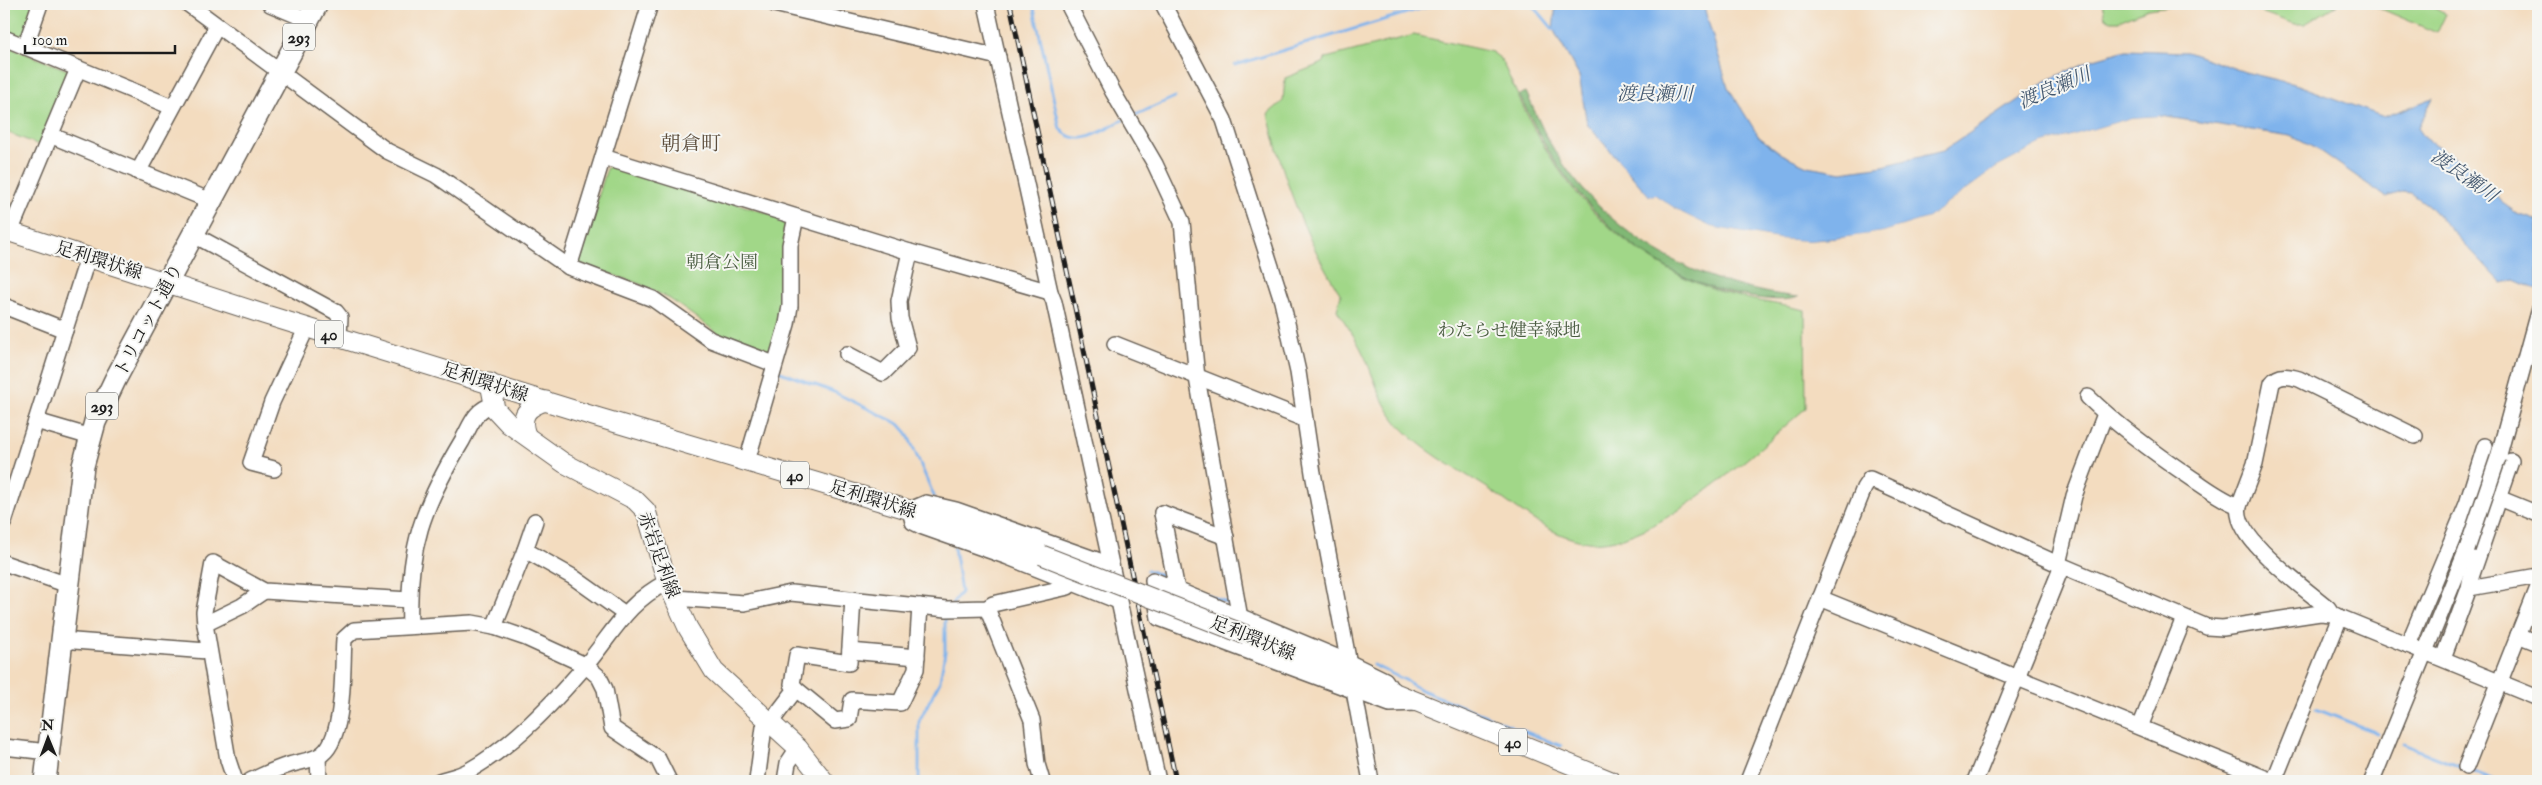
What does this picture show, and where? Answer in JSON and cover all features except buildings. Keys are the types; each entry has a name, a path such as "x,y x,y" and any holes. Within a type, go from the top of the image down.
{"highway":[{"name":"トリコット通り","path":"45,781 83,466 90,437 104,401 312,12"}],"main road":[{"name":"足利環状線","path":"7,231 546,401 910,510 1042,555 1243,626 1350,676 1610,781"},
{"path":"490,383 494,405"},
{"path":"526,436 523,421 526,411 535,404 546,401"},
{"name":"赤岩足利線","path":"494,405 501,416 564,463 641,505 649,519 671,590 692,635 714,671 798,748 824,781"}],"street":[{"path":"25,47 40,4"},
{"path":"188,4 281,70 387,151 436,175 569,267 653,299 711,340 774,364"},
{"path":"270,4 312,12"},
{"path":"569,267 650,4"},
{"path":"774,4 998,57"},
{"path":"986,4 1050,292 1054,302 1158,781"},
{"path":"1068,4 1113,92 1155,164 1182,222 1197,378 1243,626"},
{"path":"1163,4 1224,120 1282,301 1298,372 1304,419 1350,676 1371,781"},
{"path":"138,172 218,26"},
{"path":"4,38 172,107"},
{"path":"7,231 78,68"},
{"path":"50,135 211,201"},
{"path":"603,157 910,252 1050,292"},
{"path":"747,461 774,364 784,337 790,306 790,245 796,217"},
{"path":"194,234 336,312 340,317 339,337"},
{"path":"846,354 884,373 908,348 900,318 899,301 910,252"},
{"path":"4,522 88,257"},
{"path":"4,306 65,330"},
{"path":"2443,658 2499,498 2516,396 2538,312"},
{"path":"274,469 251,463 272,402 307,327"},
{"path":"1116,344 1197,378 1304,419"},
{"path":"2336,616 2282,570 2256,544 2237,514 2256,464 2272,383 2282,376 2299,379 2415,436"},
{"path":"2088,397 2105,414 2167,461 2217,495 2239,506"},
{"path":"410,626 409,600 414,549 426,507 436,484 480,410 494,405"},
{"path":"1975,781 2060,565 2074,496 2105,414"},
{"path":"36,421 90,437"},
{"path":"2408,645 2472,487 2485,446"},
{"path":"2372,781 2504,460"},
{"path":"1748,781 1864,488 1870,479 2060,565 2184,618 2215,629 2320,613 2336,616 2538,698"},
{"path":"2472,487 2538,514"},
{"path":"1112,565 956,510 926,503 910,510 914,522 923,527 1073,581 1118,601"},
{"path":"1177,590 1162,513 1226,537"},
{"path":"494,627 535,521"},
{"path":"525,550 573,577 625,614"},
{"path":"4,563 68,585"},
{"path":"235,781 228,760 204,624 204,612 213,563 264,591 409,600"},
{"path":"2469,588 2538,576"},
{"path":"1243,626 1177,590 1153,580 1159,618 1350,676 1390,704 1416,703"},
{"path":"439,781 466,772 501,749 527,726 585,665 625,614 646,593 671,590 744,603 791,592 947,609 986,608 992,604 1068,587 1073,581"},
{"path":"2466,767 2538,584"},
{"path":"204,624 242,606 264,591"},
{"path":"1820,598 2273,781 2336,616"},
{"path":"852,599 849,663 797,655 792,684 834,721 849,719 852,700 900,703 916,669 920,606"},
{"path":"986,608 1032,720 1037,764 1042,781"},
{"path":"2140,727 2184,618"},
{"path":"250,781 287,765 318,757 327,751 333,740 340,705 344,639 354,630 472,623 494,627 526,638 585,665 598,677 605,689 612,728 658,759 668,781"},
{"path":"2518,635 2538,643"},
{"path":"61,640 208,652"},
{"path":"850,651 917,657"},
{"path":"757,781 764,727 770,723 796,689"},
{"path":"4,747 48,752"},
{"path":"786,781 788,763 798,748"},
{"path":"318,757 319,781"}],"green space":[{"path":"4,4 35,4 24,37 19,39 4,32"},
{"path":"2102,4 2184,4 2148,9 2119,21 2110,21 2105,17"},
{"path":"2225,4 2338,4 2305,24 2294,24 2244,6"},
{"path":"2370,4 2428,4 2446,14 2437,33"},
{"name":"わたらせ健幸緑地","path":"1414,35 1492,52 1501,59 1530,121 1557,167 1595,214 1642,253 1668,269 1724,293 1805,310 1806,408 1734,470 1704,493 1673,514 1643,530 1614,540 1588,542 1561,535 1536,522 1427,449 1404,430 1389,412 1361,349 1337,310 1341,295 1328,274 1297,208 1288,185 1268,114 1283,101 1285,78 1323,63 1326,58"},
{"path":"4,45 70,71 39,145 4,131"},
{"path":"1526,92 1550,143 1572,175 1597,204 1625,229 1656,250 1689,268 1724,282 1761,291 1799,297 1785,300 1769,299 1714,289 1690,279 1644,253 1603,220 1561,171 1519,95"},
{"name":"朝倉公園","path":"613,166 787,219 781,322 771,355 726,339 670,299 640,284 578,263 607,168"}],"water":[{"name":"渡良瀬川","path":"1556,4 1703,4 1728,87 1759,137 1782,154 1807,166 1842,172 1883,166 1943,151 2046,81 2094,59 2126,50 2187,52 2245,72 2298,85 2384,117 2433,98 2418,128 2425,138 2474,170 2501,202 2518,214 2538,221 2538,290 2515,280 2502,283 2428,205 2411,193 2402,192 2386,197 2322,152 2291,136 2160,116 2131,118 2040,145 1996,168 1928,218 1883,232 1809,241 1778,239 1711,227 1682,213 1655,195 1649,196 1587,124 1579,76 1553,29"}],"pier":[{"path":"2160,116 2159,118 2131,121 2041,148 2025,155 1997,170 1929,220 1884,235 1834,242 1778,241 1710,229 1681,215 1655,197 1647,198 1613,158 1649,196 1655,195 1682,213 1711,227 1778,239 1809,241 1883,232 1928,218 1996,168 2040,145 2131,118"}],"waterway":[{"path":"1033,4 1060,129 1067,135 1083,138 1099,133 1123,120"},
{"path":"1235,65 1436,4"},
{"path":"1532,4 1553,29 1556,30"},
{"path":"1131,117 1175,97"},
{"path":"778,371 834,392 899,424 907,433 934,496"},
{"path":"952,604 961,592 954,548"},
{"path":"1147,570 1170,579"},
{"path":"1200,592 1230,604"},
{"path":"919,781 919,721 940,681 945,652 945,613"},
{"path":"1373,665 1405,680 1419,689 1561,746"},
{"path":"2316,709 2377,733"},
{"path":"2403,744 2462,768"},
{"path":"2468,770 2496,781"}],"railway":[{"path":"1010,4 1176,781"}],"district":[{"name":"朝倉町","path":"691,143"}]}
